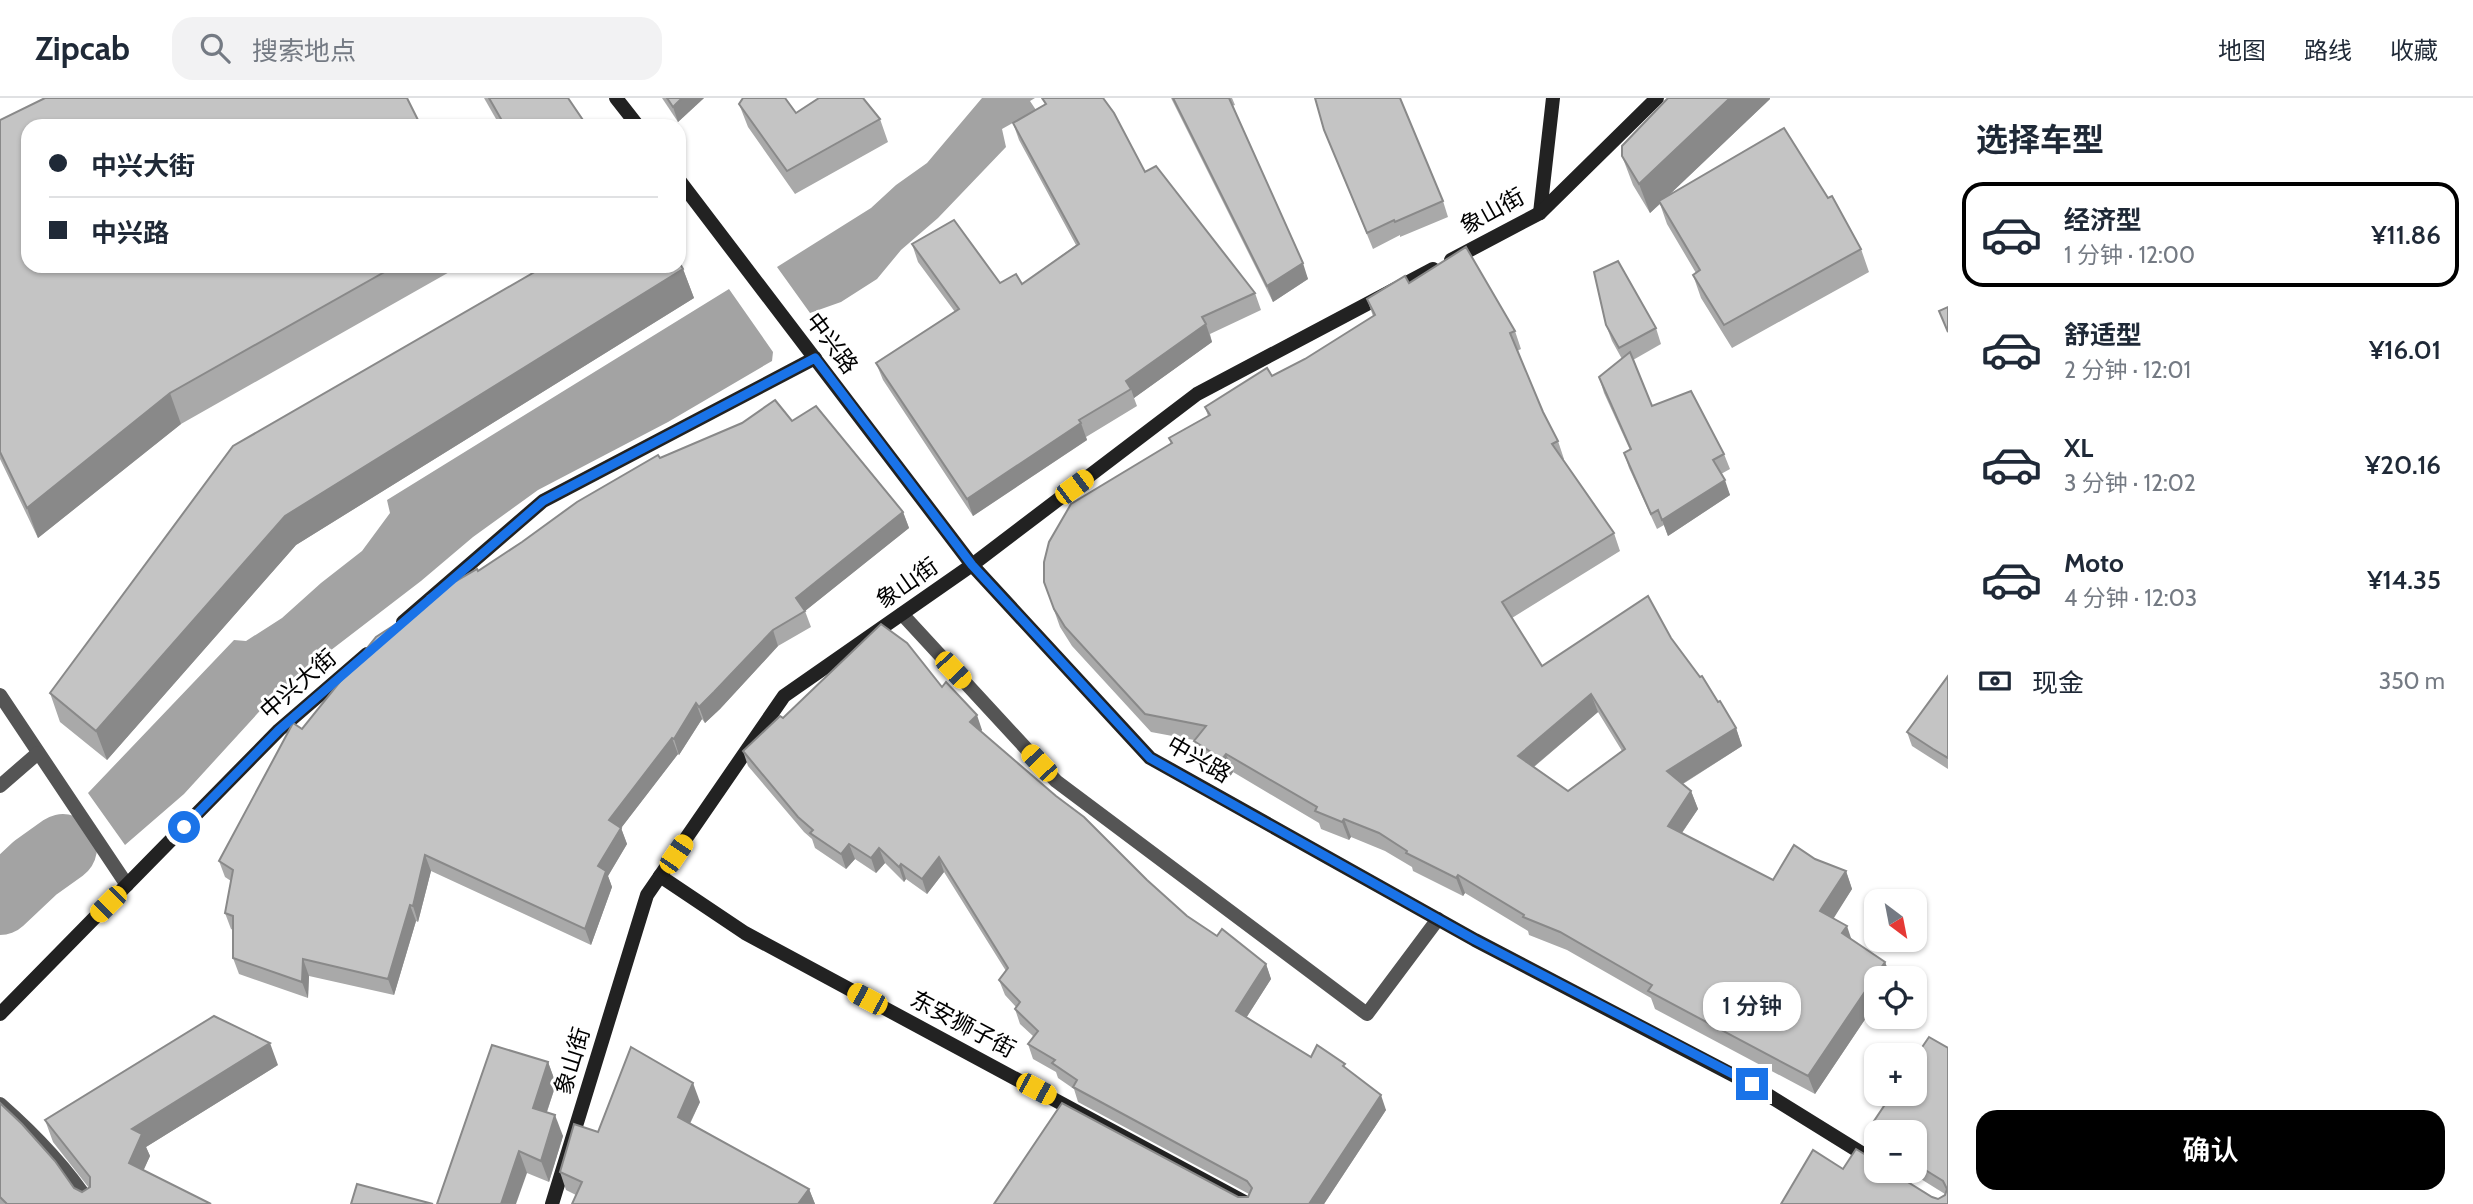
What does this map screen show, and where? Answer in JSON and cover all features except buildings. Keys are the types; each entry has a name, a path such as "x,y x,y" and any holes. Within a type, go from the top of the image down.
{"main road":[{"path":"616,98 632,119"},
{"path":"1540,212 1553,98"},
{"name":"象山街","path":"552,1204 647,895 784,696 972,565 1197,394 1540,212 1657,98"},
{"name":"中兴路","path":"686,189 972,565 1150,758 1438,919 1752,1084 1864,1154"},
{"path":"395,629 543,501 815,358"},
{"name":"中兴大街","path":"0,1014 279,730 374,647"},
{"name":"东安狮子街","path":"660,876 745,933 1248,1204"}],"street":[{"path":"902,614 1056,781 1367,1014 1438,919"},
{"path":"0,695 127,885"},
{"path":"0,786 38,753"},
{"path":"0,1104 22,1123 79,1187 90,1204"}],"shaded area":[{"path":"982,98 1035,98 1030,101 1036,110 1002,129 1006,147 938,218 901,250 877,279 841,302 810,313 777,267 871,208 896,185 927,163"},
{"path":"729,289 773,352 772,361 668,422 538,490 473,537 421,581 279,690 184,794 125,845 88,793 234,640 246,641 282,618 362,551 390,513 387,500"}],"waterway":[{"path":"0,901 35,868 63,848"}],"route":[{"path":"184,827 279,730 543,501 815,358 972,565 1150,758 1475,940 1752,1084"}]}
